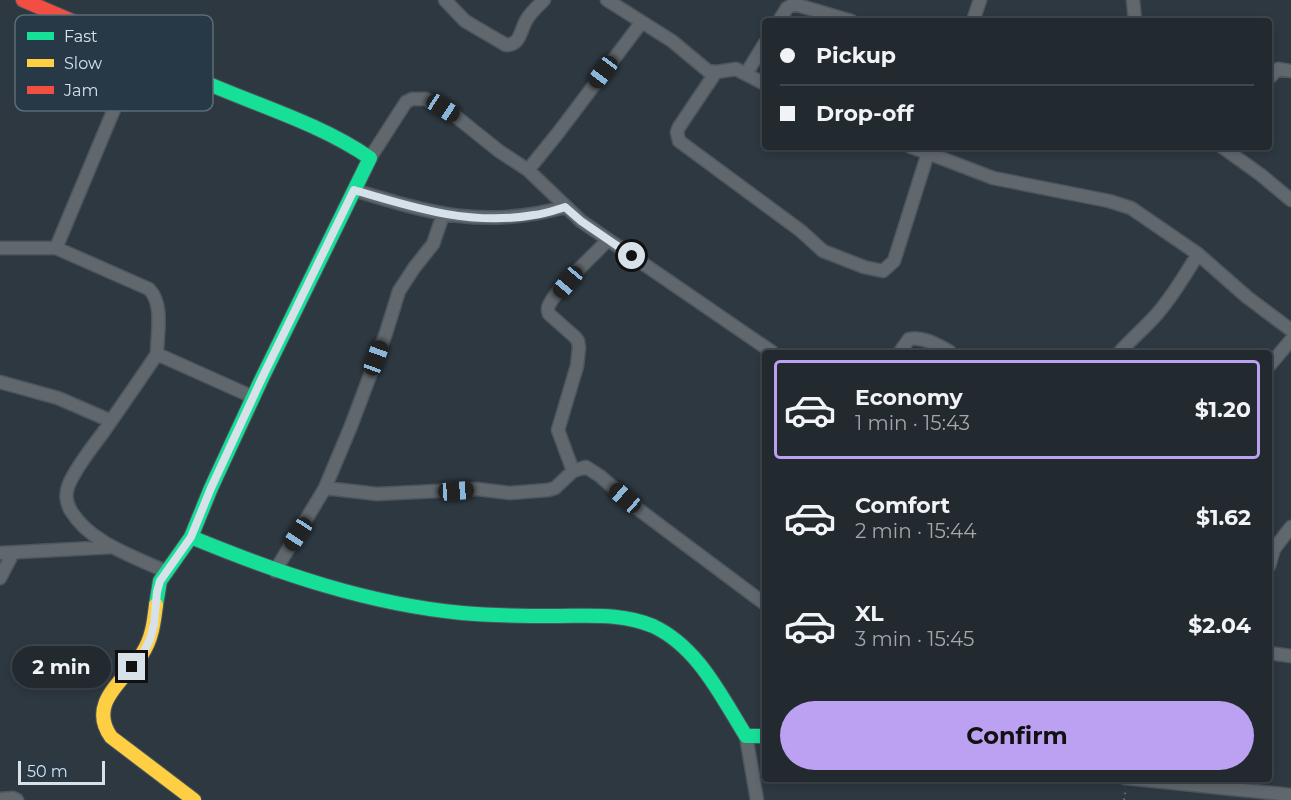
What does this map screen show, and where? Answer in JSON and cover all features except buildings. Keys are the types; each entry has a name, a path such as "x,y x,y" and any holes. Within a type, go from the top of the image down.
{"street":[{"path":"23,0 56,15"},
{"path":"445,0 465,21 506,45 516,42 527,20 544,0"},
{"path":"607,0 672,41 708,71 716,72 731,68 762,82"},
{"path":"974,18 980,0"},
{"path":"1133,0 1135,18"},
{"path":"781,18 787,8 794,4 842,18"},
{"path":"528,170 641,23"},
{"path":"746,74 762,48"},
{"path":"1272,75 1278,69 1291,71"},
{"path":"716,72 683,118 677,132 679,141 801,231 823,251 883,271 894,261 929,150 993,178 1055,189 1131,208 1198,255 1247,297 1291,330"},
{"path":"213,87 326,133 370,158"},
{"path":"194,800 111,736 104,727 103,707 143,654 154,624 160,581 191,537 253,397 354,190 370,158 406,102 412,99 426,99 454,115 499,151 528,170 565,207 608,240 769,350"},
{"path":"56,248 113,111"},
{"path":"1226,150 1291,200"},
{"path":"354,190 443,215 498,219 535,215 565,207"},
{"path":"275,571 325,488 386,333 399,291 433,244 443,215"},
{"path":"573,471 558,430 577,366 578,341 549,314 548,309 549,304 568,282 608,240"},
{"path":"0,248 56,248 149,289 154,294 158,306 157,354 81,463 68,485 66,495 71,512 90,532 113,547 166,572"},
{"path":"1122,350 1162,308 1198,255"},
{"path":"901,350 909,339 915,338 946,350"},
{"path":"1272,362 1291,340"},
{"path":"157,354 253,397"},
{"path":"0,382 58,399 111,421"},
{"path":"325,488 377,494 477,489 510,493 555,488 573,471 586,467 762,602"},
{"path":"1272,556 1274,549 1291,527"},
{"path":"191,537 275,571 370,599 448,612 611,616 653,626 685,648 701,666 746,736 757,800"},
{"path":"0,553 113,547"},
{"path":"0,578 13,553"},
{"path":"1272,653 1291,656"},
{"path":"746,736 762,736"},
{"path":"1168,782 1239,794 1291,795"},
{"path":"0,799 17,800"}],"traffic: fast":[{"path":"156,605 160,581 191,537 262,378 370,158 303,122 213,85"},
{"path":"191,537 257,563 324,585 427,609 522,616 606,616 642,622 669,635 696,659 746,736 762,736"}],"traffic: slow":[{"path":"156,605 152,630 142,654 118,683 106,703 103,713 105,725 111,737 194,800"}],"traffic: jam":[{"path":"23,0 58,15"}],"route":[{"path":"132,667 143,654 150,639 160,581 191,537 262,378 354,190 443,215 463,217 498,219 535,215 565,207 581,221 632,256"}]}
